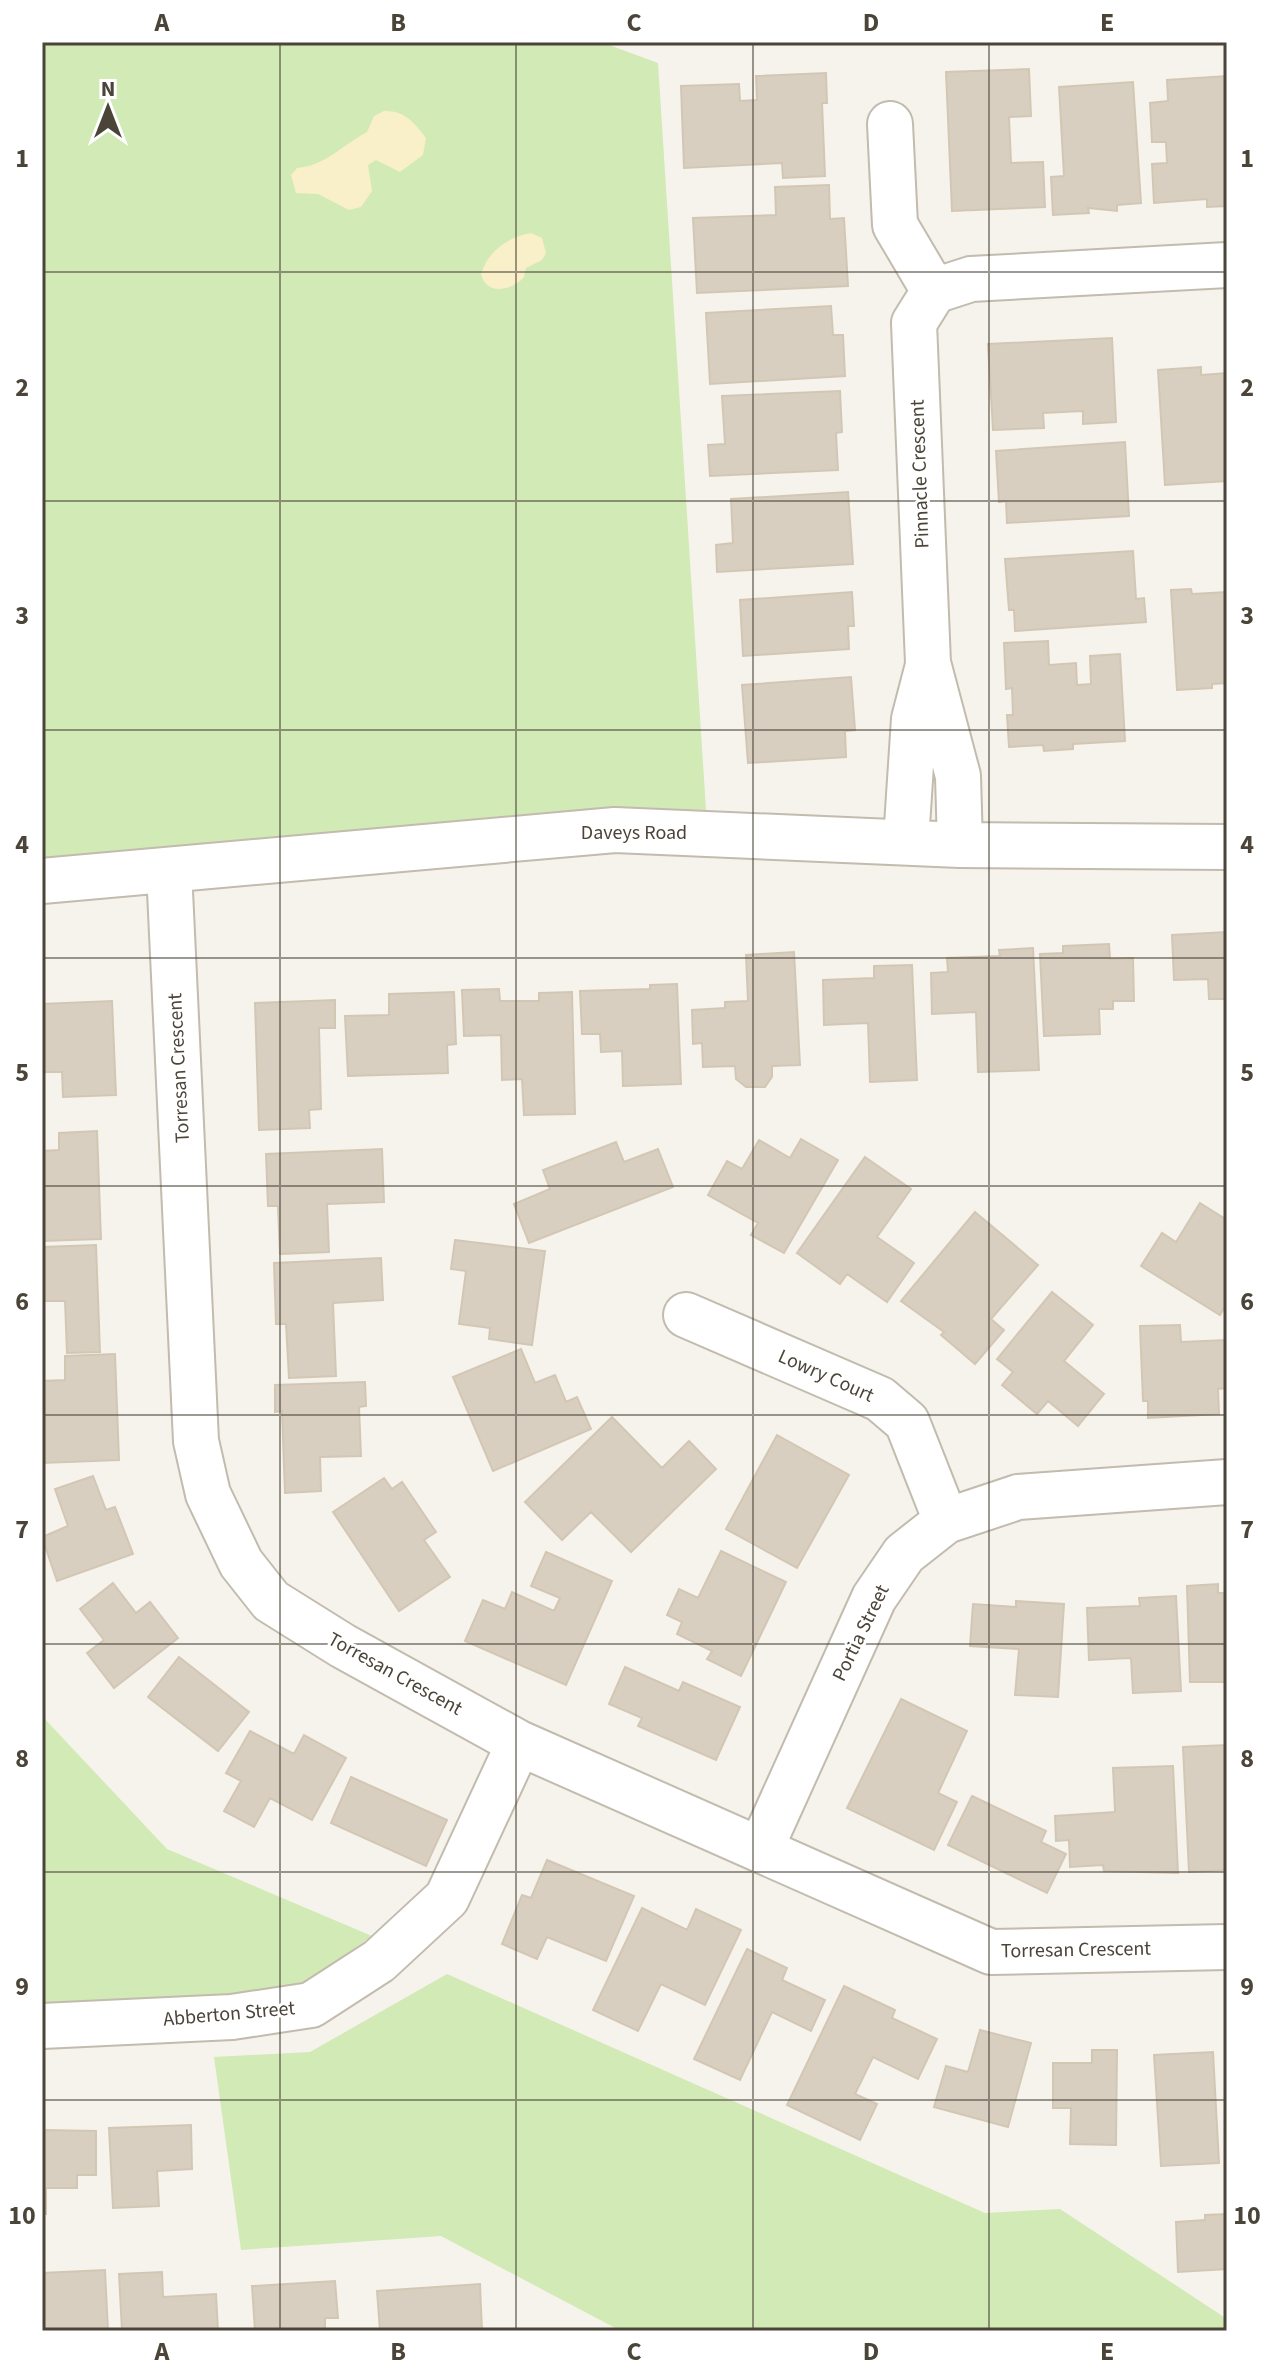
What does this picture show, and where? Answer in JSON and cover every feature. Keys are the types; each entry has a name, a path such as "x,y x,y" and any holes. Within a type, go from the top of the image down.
{"street":[{"path":"890,124 895,225 934,291 971,279 1227,265"},
{"name":"Pinnacle Crescent","path":"934,291 914,323 928,663 958,776 960,845"},
{"name":"Pinnacle Crescent","path":"906,841 914,719 928,663"},
{"name":"Daveys Road","path":"42,881 615,830 960,845 1227,847"},
{"name":"Torresan Crescent","path":"169,870 196,1441 208,1494 241,1563 271,1601 343,1646 519,1743 991,1952 1227,1947"},
{"name":"Lowry Court","path":"686,1315 880,1399 907,1422 946,1521"},
{"name":"Portia Street","path":"761,1848 874,1598 904,1554 946,1521 1018,1497 1227,1482"},
{"name":"Abberton Street","path":"42,2026 232,2017 311,2005 379,1961 447,1898 519,1743"}],"green space":[{"path":"42,42 211,42 216,45 601,42 658,63 706,810 42,876"},
{"path":"42,1716 167,1849 372,1936 295,1990 230,2002 42,2007"},
{"path":"447,1974 985,2213 1060,2209 1227,2319 1227,2331 621,2331 441,2236 241,2250 214,2057 310,2052"}],"sand":[{"path":"384,111 403,115 418,127 426,138 423,155 400,172 376,160 368,165 372,191 361,207 349,210 318,194 296,193 291,175 297,168 317,163 334,154 367,132 374,116"},
{"path":"531,233 542,238 546,253 542,260 526,268 524,277 513,286 500,289 488,286 481,274 489,258 507,242"}],"building":[{"path":"1029,69 1031,116 1009,117 1011,163 1043,162 1045,207 952,211 946,72"},
{"path":"826,73 827,103 822,103 825,176 783,178 782,163 684,168 681,86 739,84 740,101 757,100 756,76"},
{"path":"1227,76 1227,206 1207,207 1207,199 1154,203 1152,164 1167,163 1166,142 1152,142 1150,103 1168,101 1167,80"},
{"path":"1133,82 1141,203 1117,205 1117,211 1088,208 1089,213 1053,215 1051,177 1064,176 1059,87"},
{"path":"829,185 830,219 844,218 848,286 697,293 693,218 776,215 775,187"},
{"path":"831,306 833,335 843,335 845,376 710,384 706,313"},
{"path":"1112,338 1116,422 1083,424 1083,411 1043,413 1044,428 993,430 988,344"},
{"path":"1201,367 1201,375 1227,373 1227,481 1165,485 1158,370"},
{"path":"840,391 842,432 836,433 838,470 710,476 708,445 725,444 722,396"},
{"path":"1125,442 1129,516 1007,523 1006,501 999,502 996,451"},
{"path":"848,492 853,564 717,572 716,545 733,543 731,499"},
{"path":"1133,551 1136,599 1144,598 1146,622 1015,631 1014,610 1009,610 1005,559"},
{"path":"1191,589 1192,594 1227,592 1227,683 1212,684 1212,688 1177,690 1171,590"},
{"path":"852,592 854,626 848,626 849,649 743,656 740,600"},
{"path":"1048,641 1049,665 1076,663 1077,685 1091,684 1090,656 1120,654 1125,741 1073,744 1073,749 1044,751 1043,745 1009,747 1007,715 1013,715 1012,688 1006,689 1004,643"},
{"path":"851,677 855,730 845,731 846,757 748,763 742,685"},
{"path":"1227,932 1227,999 1209,999 1208,979 1174,980 1172,935"},
{"path":"1109,944 1110,959 1133,958 1134,1001 1113,1001 1113,1009 1099,1009 1100,1034 1044,1036 1040,954 1063,953 1063,946"},
{"path":"1033,948 1039,1070 978,1072 976,1012 932,1014 931,973 948,972 947,958 1000,956 999,950"},
{"path":"794,952 800,1065 772,1066 772,1077 765,1087 746,1087 736,1079 735,1066 703,1067 702,1043 693,1044 692,1010 725,1008 725,1002 748,1001 746,955"},
{"path":"912,965 917,1080 870,1082 868,1023 824,1025 823,980 874,978 874,966"},
{"path":"677,984 681,1084 623,1086 622,1051 601,1052 600,1034 582,1034 580,991 650,989 650,985"},
{"path":"499,989 500,1001 539,1001 539,993 572,992 575,1114 524,1115 522,1079 502,1080 501,1035 464,1036 462,990"},
{"path":"454,992 456,1044 447,1045 448,1073 348,1076 345,1016 389,1015 389,994"},
{"path":"335,1000 335,1028 319,1028 321,1109 309,1110 310,1128 259,1130 255,1003"},
{"path":"112,1001 116,1095 63,1097 62,1072 42,1072 42,1004"},
{"path":"97,1131 101,1239 42,1241 42,1151 59,1150 59,1133"},
{"path":"801,1139 838,1160 784,1253 751,1235 758,1223 708,1195 727,1161 742,1169 759,1140 790,1158"},
{"path":"616,1142 624,1162 658,1149 673,1187 529,1243 514,1204 550,1189 543,1170"},
{"path":"382,1149 384,1202 327,1204 329,1252 280,1254 278,1206 268,1206 266,1154"},
{"path":"865,1157 911,1189 877,1237 914,1263 887,1302 847,1274 840,1284 797,1253"},
{"path":"1200,1203 1227,1220 1227,1303 1220,1315 1141,1266 1162,1233 1176,1242"},
{"path":"975,1212 1038,1265 991,1319 1004,1330 975,1364 941,1335 944,1332 901,1301"},
{"path":"455,1240 545,1251 532,1345 489,1339 490,1328 459,1324 466,1271 451,1269"},
{"path":"96,1245 100,1352 67,1353 65,1301 42,1301 42,1247"},
{"path":"381,1258 383,1300 333,1303 336,1376 289,1378 286,1324 276,1324 274,1263"},
{"path":"1052,1292 1093,1325 1064,1361 1104,1394 1078,1426 1048,1401 1037,1414 1002,1385 1013,1372 997,1359"},
{"path":"1180,1325 1181,1342 1227,1340 1227,1388 1218,1389 1219,1414 1148,1418 1148,1401 1143,1401 1140,1326"},
{"path":"521,1349 535,1383 555,1375 566,1402 577,1397 591,1429 493,1471 453,1377"},
{"path":"115,1354 119,1460 42,1463 42,1381 65,1380 65,1356"},
{"path":"365,1382 366,1406 359,1407 361,1456 320,1457 321,1491 285,1493 282,1411 275,1412 275,1385"},
{"path":"612,1417 662,1468 689,1441 716,1469 631,1552 591,1512 562,1540 525,1502"},
{"path":"777,1435 849,1475 797,1568 726,1529"},
{"path":"93,1476 106,1510 115,1507 133,1554 57,1581 42,1537 68,1526 55,1489"},
{"path":"384,1478 392,1489 402,1482 436,1532 424,1540 450,1577 399,1611 333,1512"},
{"path":"721,1551 786,1582 741,1676 707,1659 712,1651 677,1634 682,1622 667,1615 679,1589 698,1598"},
{"path":"546,1552 612,1581 566,1685 465,1641 483,1600 505,1609 512,1592 554,1611 560,1598 531,1586"},
{"path":"113,1583 136,1613 150,1602 178,1638 114,1688 87,1653 104,1640 80,1609"},
{"path":"1218,1584 1218,1593 1227,1593 1227,1682 1190,1682 1187,1586"},
{"path":"1176,1596 1181,1691 1133,1693 1131,1658 1089,1660 1087,1608 1140,1606 1139,1598"},
{"path":"1016,1601 1064,1604 1058,1697 1015,1695 1019,1649 970,1646 973,1604 1016,1607"},
{"path":"179,1657 249,1712 218,1751 148,1697"},
{"path":"625,1667 679,1691 683,1682 740,1707 716,1760 638,1726 642,1718 609,1704"},
{"path":"901,1699 967,1731 938,1793 957,1802 934,1850 847,1808"},
{"path":"250,1731 294,1754 304,1735 346,1758 312,1820 270,1798 254,1827 224,1811 241,1781 226,1773"},
{"path":"1227,1745 1227,1870 1189,1872 1183,1747"},
{"path":"1173,1766 1178,1873 1104,1871 1103,1865 1070,1867 1069,1840 1056,1841 1055,1816 1115,1812 1113,1768"},
{"path":"351,1777 447,1820 426,1866 331,1823"},
{"path":"972,1796 1046,1831 1041,1842 1066,1854 1047,1893 948,1845"},
{"path":"547,1860 634,1896 606,1961 547,1937 537,1959 502,1944 522,1895 531,1898"},
{"path":"642,1908 687,1930 696,1909 741,1930 705,2005 661,1984 638,2031 593,2010"},
{"path":"747,1949 787,1968 782,1980 825,2000 811,2031 772,2012 740,2080 694,2059"},
{"path":"844,1986 895,2010 892,2018 937,2039 918,2079 873,2057 855,2094 877,2104 860,2140 787,2105"},
{"path":"980,2030 1031,2043 1008,2127 934,2107 946,2066 968,2072"},
{"path":"1092,2050 1117,2050 1116,2145 1070,2144 1071,2108 1053,2108 1053,2063 1092,2063"},
{"path":"1213,2052 1219,2163 1161,2166 1154,2055"},
{"path":"191,2125 192,2169 157,2171 159,2206 113,2208 109,2128"},
{"path":"42,2130 96,2131 96,2175 77,2175 77,2188 46,2188 46,2214 42,2214"},
{"path":"1227,2214 1227,2269 1178,2272 1176,2222 1205,2220 1205,2215"},
{"path":"105,2270 108,2331 42,2331 42,2273"},
{"path":"162,2272 163,2297 216,2294 218,2331 122,2331 119,2274"},
{"path":"335,2281 338,2318 325,2318 325,2331 255,2331 252,2286"},
{"path":"480,2284 482,2331 380,2331 377,2291"}]}
